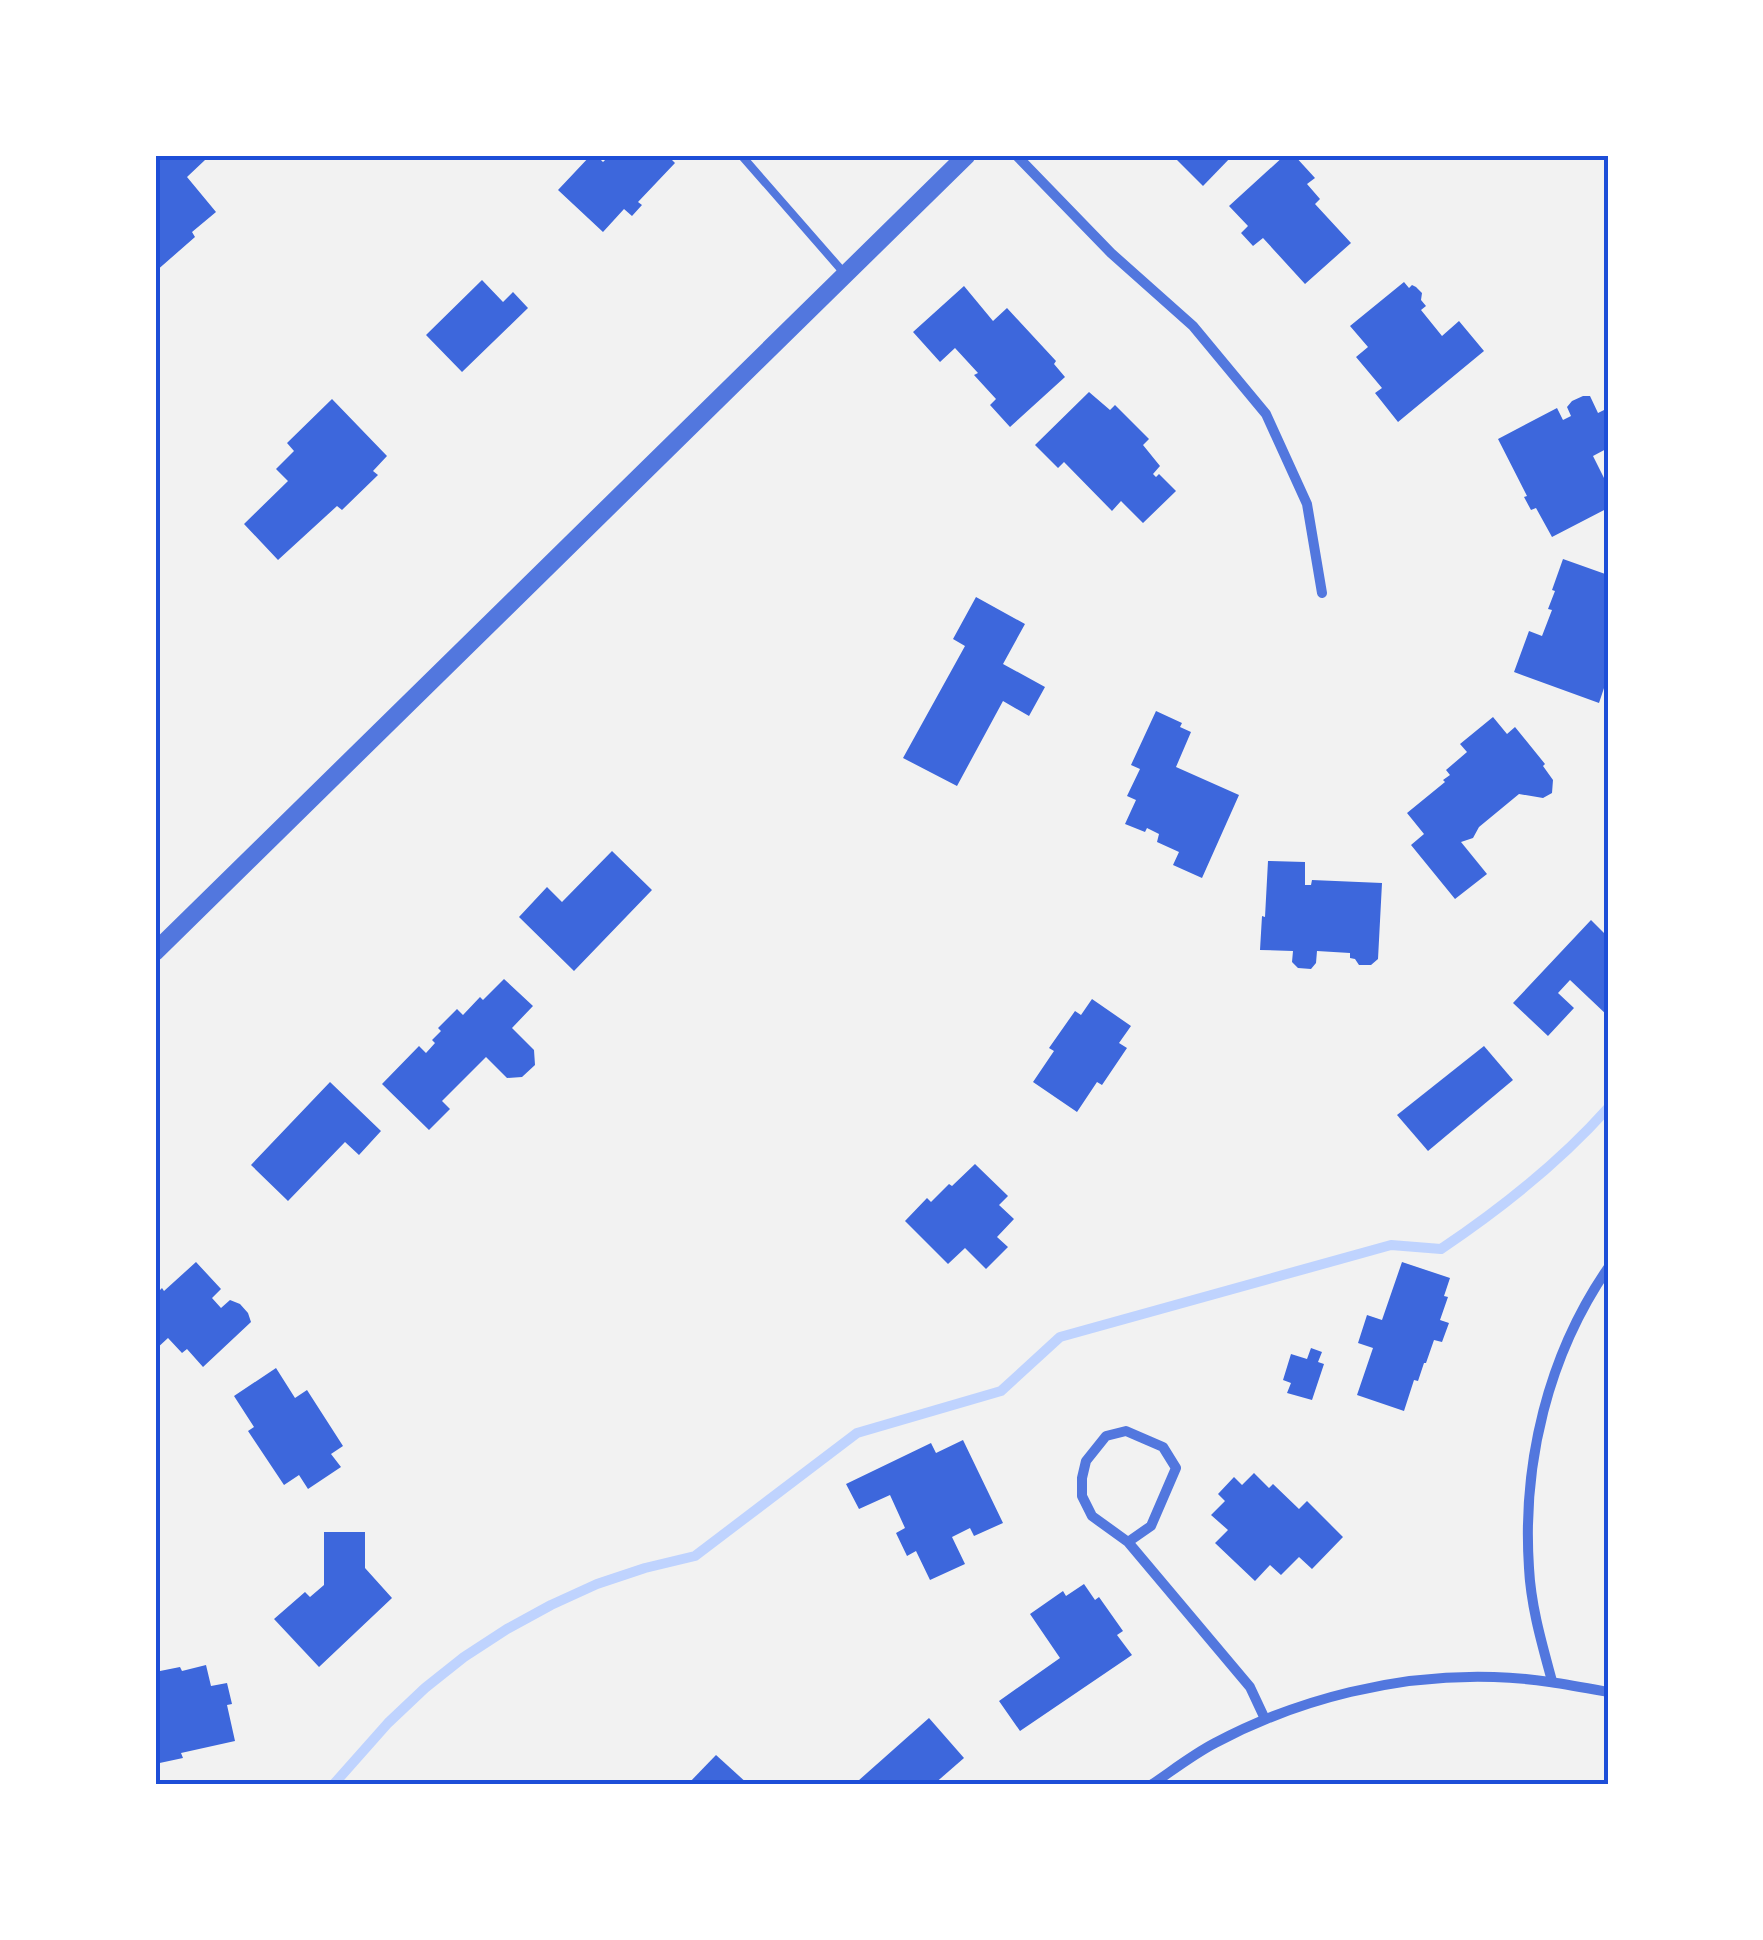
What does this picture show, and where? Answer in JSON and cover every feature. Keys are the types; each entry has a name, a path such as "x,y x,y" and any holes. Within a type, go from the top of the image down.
{"street":[{"path":"155,952 967,155"},
{"path":"1016,155 1111,253 1193,326 1266,414 1307,504 1322,594"},
{"path":"1552,1682 1537,1626 1529,1569 1528,1504 1535,1446 1549,1390 1569,1337 1608,1268"},
{"path":"1128,1542 1151,1526 1176,1468 1162,1447 1126,1432 1106,1436 1086,1461 1082,1496 1092,1516 1128,1542 1250,1687 1265,1719"},
{"path":"1151,1785 1212,1744 1265,1719 1377,1686 1474,1678 1552,1682 1608,1692"}],"lane":[{"path":"740,155 845,274"}],"building":[{"path":"155,155 201,155 205,160 187,177 216,212 192,232 195,237 155,272"},
{"path":"591,155 603,162 610,155 667,155 675,163 638,202 642,205 632,216 624,209 603,232 558,190"},
{"path":"1172,155 1233,155 1203,186"},
{"path":"1285,155 1294,155 1315,178 1307,184 1320,199 1315,204 1351,243 1305,284 1263,238 1253,246 1241,233 1248,226 1229,206"},
{"path":"482,280 503,302 513,292 528,308 462,372 426,335"},
{"path":"1404,282 1422,293 1421,300 1426,306 1421,310 1442,336 1459,321 1484,351 1398,422 1375,393 1382,388 1356,357 1368,347 1350,326"},
{"path":"964,286 993,321 1007,308 1056,361 1054,364 1065,377 1010,427 990,405 996,399 974,375 978,373 955,348 940,362 913,332"},
{"path":"1089,392 1110,410 1115,405 1149,439 1143,445 1160,466 1153,474 1159,474 1176,491 1143,523 1121,501 1112,511 1064,462 1058,468 1035,445"},
{"path":"1583,396 1590,396 1598,413 1608,408 1608,448 1593,456 1604,478 1608,476 1608,508 1552,537 1536,508 1531,510 1498,439 1557,408 1563,420 1571,416 1567,407"},
{"path":"332,399 387,456 373,471 378,475 342,510 337,506 278,560 244,524 288,481 276,469 294,451 287,443"},
{"path":"1563,559 1608,575 1608,676 1599,703 1514,672 1529,631 1542,636"},
{"path":"976,597 1025,624 1003,664 1045,687 1029,716 1003,701 957,786 903,758 965,646 953,639"},
{"path":"1156,711 1182,723 1180,727 1191,732 1176,767 1239,795 1202,878 1173,865 1179,852 1157,842 1159,834 1125,824 1136,800 1127,796 1140,769 1131,765"},
{"path":"1493,717 1507,734 1515,727 1545,764 1553,780 1552,793 1543,798 1519,794 1479,827 1473,838 1461,842 1487,874 1455,899 1411,845 1424,834 1407,813 1445,782 1450,775 1446,770 1467,752 1460,744"},
{"path":"612,851 652,890 574,971 519,917 547,887 562,902"},
{"path":"1268,861 1305,862 1305,885 1311,885 1312,880 1382,883 1378,959 1371,965 1359,965 1350,953 1317,951 1311,969 1298,968 1292,962 1293,951 1260,950"},
{"path":"1591,920 1608,937 1608,1016 1570,980 1558,993 1574,1008 1548,1036 1513,1003"},
{"path":"504,979 533,1006 512,1028 534,1050 535,1065 522,1077 507,1078 486,1057 442,1101 450,1109 429,1130 382,1084 419,1046 426,1053 441,1031 438,1028 457,1009 463,1015"},
{"path":"1092,999 1131,1026 1119,1043 1127,1048 1102,1085 1097,1082 1077,1112 1033,1082 1054,1051 1049,1048 1075,1011 1081,1015"},
{"path":"1484,1046 1513,1080 1428,1151 1397,1115"},
{"path":"330,1082 381,1131 359,1155 345,1142 288,1201 251,1165"},
{"path":"975,1164 1008,1196 999,1205 1014,1219 997,1237 1008,1247 986,1269 965,1248 948,1264 905,1221 927,1198 931,1202"},
{"path":"196,1262 221,1289 212,1298 221,1308 230,1300 240,1304 251,1322 203,1367 187,1349 182,1353 168,1338 155,1350 155,1295"},
{"path":"1402,1262 1450,1278 1440,1320 1449,1323 1442,1342 1434,1340 1404,1411 1357,1395 1373,1348 1358,1343 1367,1315 1382,1320"},
{"path":"1311,1348 1322,1352 1318,1362 1324,1364 1312,1400 1287,1393 1291,1383 1283,1380 1291,1354 1307,1359"},
{"path":"276,1368 295,1398 307,1390 343,1446 331,1454 341,1467 308,1489 299,1475 284,1485 248,1431 254,1427 234,1396"},
{"path":"963,1440 1003,1523 974,1536 970,1528 952,1537 965,1564 930,1580 916,1551 907,1556 896,1533 905,1528 890,1495 859,1509 846,1484 931,1443 936,1453"},
{"path":"1254,1473 1269,1488 1273,1484 1299,1509 1307,1501 1343,1537 1312,1569 1299,1557 1281,1575 1270,1565 1255,1581 1215,1543 1228,1530 1211,1515 1225,1501 1218,1494 1234,1477 1242,1485"},
{"path":"324,1532 365,1532 365,1568 392,1598 319,1667 274,1619 305,1592 310,1597 324,1585"},
{"path":"1084,1584 1095,1600 1099,1597 1123,1631 1117,1635 1132,1655 1020,1731 999,1701 1060,1658 1030,1614 1063,1591 1066,1596"},
{"path":"206,1665 211,1686 227,1683 232,1704 227,1705 235,1741 181,1753 183,1758 155,1764 155,1672"},
{"path":"929,1718 964,1758 933,1785 861,1785 858,1781"},
{"path":"716,1755 749,1785 687,1785"}],"waterway":[{"path":"333,1785 388,1723 464,1657 507,1629 597,1584 695,1556 857,1433 1001,1391 1060,1337 1391,1245 1441,1249 1529,1184 1608,1108"}]}
